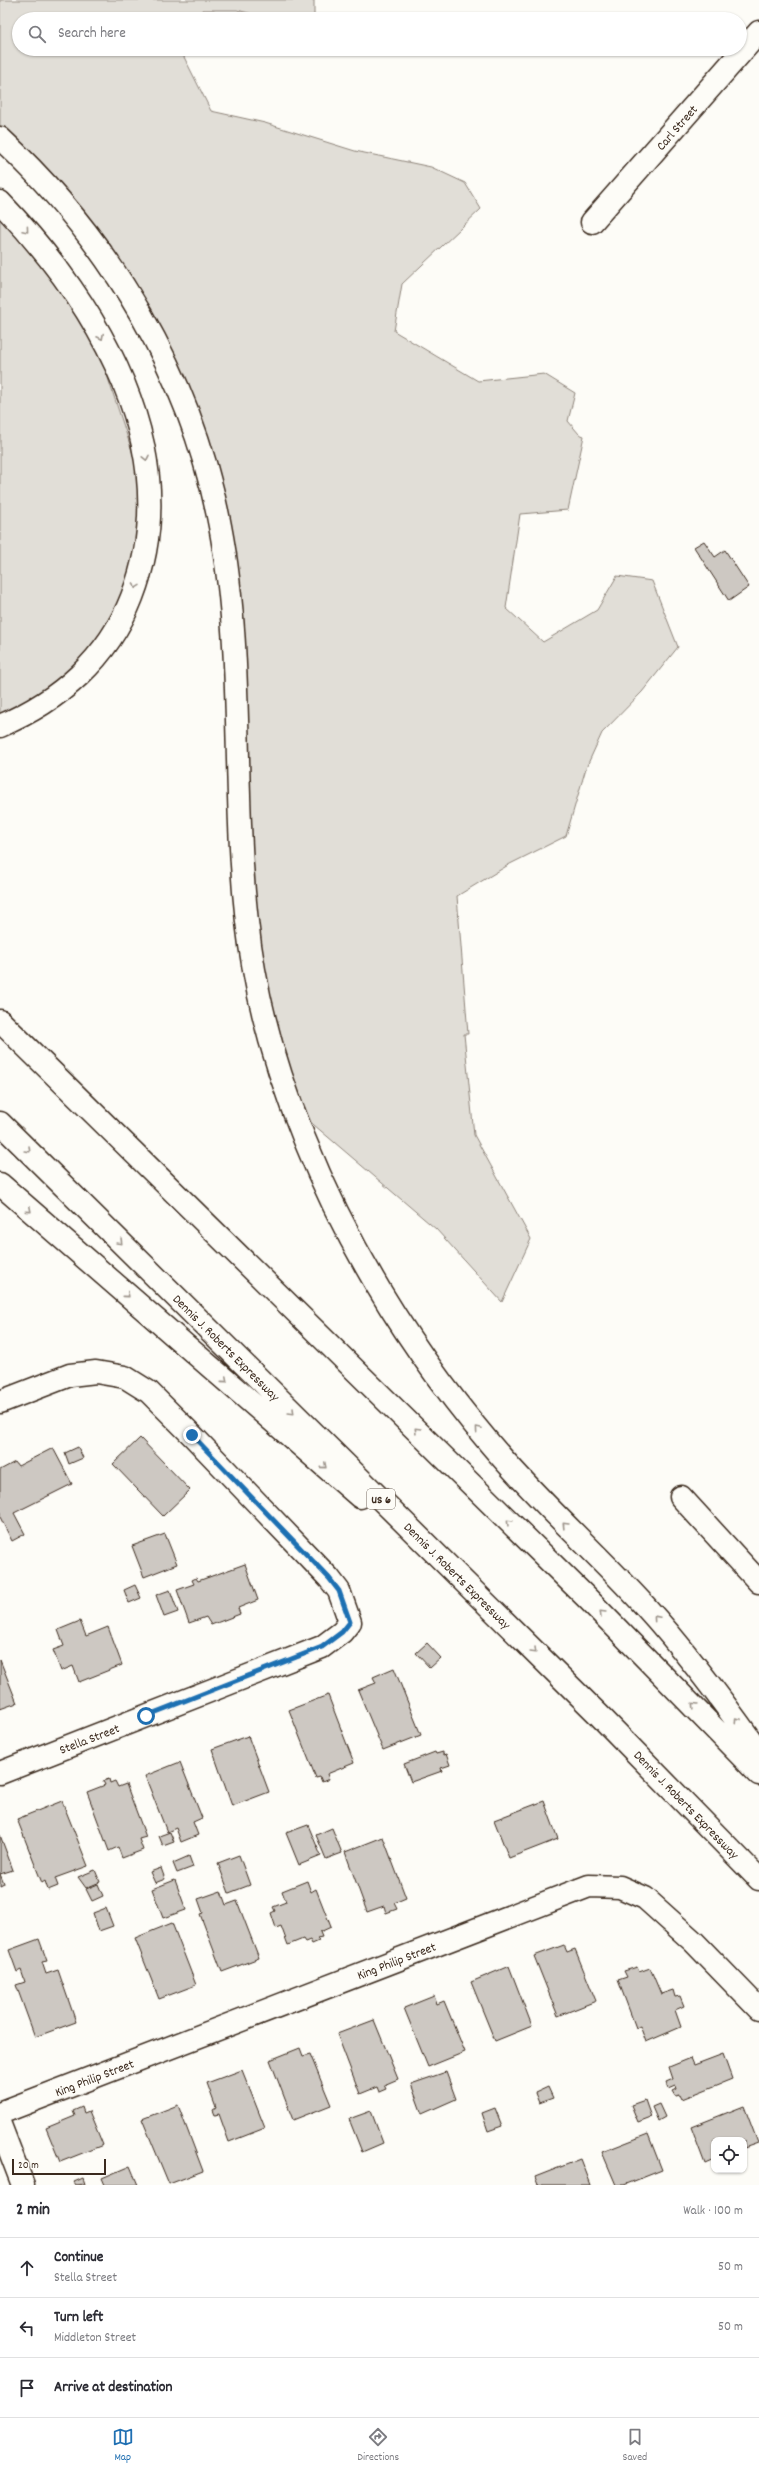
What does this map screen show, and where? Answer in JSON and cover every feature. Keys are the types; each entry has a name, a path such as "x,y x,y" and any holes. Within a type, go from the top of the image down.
{"main road":[{"name":"Carl Street","path":"747,46 759,32"},
{"name":"Carl Street","path":"592,222 738,56"},
{"path":"0,138 53,192 112,267 139,309 163,356 198,442 220,527 230,601 245,890 254,969 276,1060 306,1142 324,1185 368,1270 397,1321 460,1408 531,1490 642,1603 686,1652 759,1752"},
{"path":"0,202 48,256 75,293 99,332 119,373 132,407 147,466 151,498 145,555 137,583 126,611 112,636 95,660 76,680 53,699 26,716 0,726"},
{"path":"0,1021 604,1615 759,1774"},
{"name":"Dennis J. Roberts Expressway","path":"0,1123 679,1795 759,1879"},
{"path":"0,1184 517,1634"},
{"name":"Stella Street","path":"0,1402 70,1375 84,1372 111,1373 125,1377 138,1384 192,1435 329,1578 339,1591 350,1622 342,1632 322,1647 0,1773"},
{"path":"681,1497 759,1582"},
{"name":"King Philip Street","path":"0,2113 589,1886 620,1887 634,1891 649,1901 694,1942 759,2009"},
{"path":"0,2125 23,2185"}],"shaded area":[{"path":"0,0 314,0 314,12 245,12 237,10 203,10 202,12 12,12 12,56 184,56 211,111 265,123 355,151 431,167 465,183 481,209 402,284 394,331 478,381 544,374 575,393 568,421 579,434 584,436 568,510 520,514 506,608 543,642 597,610 617,576 652,581 678,647 642,692 602,733 586,768 566,836 510,864 457,896 468,1034 464,1034 474,1135 531,1239 502,1302 436,1229 287,1102 245,951 220,531 156,351 78,232 0,149"},
{"path":"0,216 58,283 102,360 134,457 142,500 137,561 107,630 70,678 0,725"}],"building":[{"path":"704,541 715,557 725,550 749,587 729,601 694,547"},
{"path":"140,1438 190,1490 163,1516 113,1464"},
{"path":"78,1447 83,1458 69,1464 65,1453"},
{"path":"53,1448 72,1484 14,1513 25,1534 12,1541 0,1517 0,1470 15,1462 18,1466"},
{"path":"165,1534 177,1564 144,1577 132,1546"},
{"path":"245,1564 258,1600 238,1608 240,1614 211,1625 206,1617 189,1623 177,1590 194,1584 192,1580 196,1578 198,1581"},
{"path":"135,1585 141,1598 129,1603 124,1590"},
{"path":"170,1590 178,1612 164,1617 156,1595"},
{"path":"80,1621 86,1636 108,1627 122,1665 79,1682 73,1666 61,1671 53,1650 64,1646 58,1630"},
{"path":"427,1643 441,1658 430,1668 416,1653"},
{"path":"0,1660 17,1703 0,1709"},
{"path":"394,1668 421,1735 383,1750 358,1690 376,1683 373,1677"},
{"path":"328,1695 354,1763 327,1774 329,1779 322,1782 320,1777 316,1778 289,1710"},
{"path":"248,1736 269,1792 232,1806 212,1749"},
{"path":"435,1752 436,1754 443,1752 443,1755 446,1754 450,1765 441,1768 442,1771 411,1782 404,1764"},
{"path":"180,1762 202,1818 193,1822 198,1835 181,1842 176,1828 167,1832 145,1776"},
{"path":"109,1779 110,1783 115,1781 118,1787 126,1784 146,1837 139,1839 143,1850 122,1858 118,1847 109,1851 87,1792 105,1785 103,1781"},
{"path":"62,1801 88,1866 55,1878 58,1886 48,1890 45,1881 42,1883 17,1819"},
{"path":"544,1801 558,1839 509,1858 494,1820"},
{"path":"308,1825 321,1856 299,1865 286,1833"},
{"path":"332,1828 342,1853 326,1859 316,1835"},
{"path":"170,1832 174,1842 163,1846 159,1836"},
{"path":"0,1835 13,1870 0,1874"},
{"path":"383,1837 406,1898 394,1903 397,1909 386,1913 384,1906 367,1912 345,1852"},
{"path":"239,1855 250,1885 229,1893 218,1863"},
{"path":"189,1856 193,1867 177,1873 173,1863"},
{"path":"161,1868 165,1879 155,1883 150,1872"},
{"path":"95,1870 100,1882 86,1888 78,1877"},
{"path":"0,1874 4,1884 0,1886"},
{"path":"175,1880 186,1910 163,1918 152,1889"},
{"path":"307,1881 311,1892 316,1889 331,1927 320,1932 322,1937 317,1938 319,1941 312,1944 310,1940 305,1942 303,1939 288,1945 281,1926 276,1928 271,1913 275,1911 273,1907 286,1902 282,1891"},
{"path":"98,1884 103,1896 92,1901 86,1889"},
{"path":"221,1891 226,1905 237,1901 259,1958 222,1972 200,1914 203,1913 198,1899"},
{"path":"106,1908 113,1926 99,1931 93,1913"},
{"path":"172,1923 196,1985 159,1999 135,1938"},
{"path":"39,1939 47,1961 42,1962 46,1974 58,1970 76,2022 35,2037 16,1985 25,1982 21,1970 17,1972 9,1950"},
{"path":"564,1945 567,1952 575,1949 596,2001 558,2016 534,1956"},
{"path":"509,1966 532,2026 495,2041 471,1982"},
{"path":"637,1967 639,1972 650,1968 661,1994 673,1990 675,1997 680,1996 684,2006 675,2010 681,2027 646,2042 640,2026 636,2028 618,1980 627,1977 624,1971"},
{"path":"434,1996 437,2004 444,2001 465,2052 428,2067 404,2008"},
{"path":"374,2020 398,2079 384,2085 386,2089 379,2092 377,2087 360,2094 337,2034"},
{"path":"300,2048 303,2056 310,2054 331,2105 293,2120 270,2060"},
{"path":"723,2054 732,2079 682,2099 680,2095 676,2096 673,2091 677,2089 676,2086 669,2089 666,2082 673,2079 669,2067 691,2058 694,2065"},
{"path":"242,2070 265,2128 229,2142 219,2114 215,2115 213,2110 216,2108 207,2083"},
{"path":"446,2072 456,2099 422,2114 411,2084"},
{"path":"548,2087 553,2098 539,2103 535,2093"},
{"path":"645,2100 651,2117 638,2122 631,2105"},
{"path":"659,2104 665,2117 658,2121 652,2107"},
{"path":"178,2105 203,2171 169,2184 142,2119"},
{"path":"744,2106 758,2143 747,2147 747,2137 711,2137 711,2161 705,2164 691,2127"},
{"path":"82,2107 84,2113 89,2111 103,2145 60,2162 46,2128 75,2116 73,2111"},
{"path":"495,2108 502,2126 488,2131 482,2113"},
{"path":"371,2111 383,2143 362,2152 349,2119"},
{"path":"648,2134 662,2170 624,2185 616,2185 602,2152"},
{"path":"581,2159 591,2185 538,2185 535,2177"},
{"path":"130,2166 138,2185 105,2185 102,2178"},
{"path":"83,2178 85,2184 76,2185 74,2182"}],"route":[{"path":"146,1716 322,1647 342,1632 350,1622 346,1606 339,1591 329,1578 192,1435"}]}
